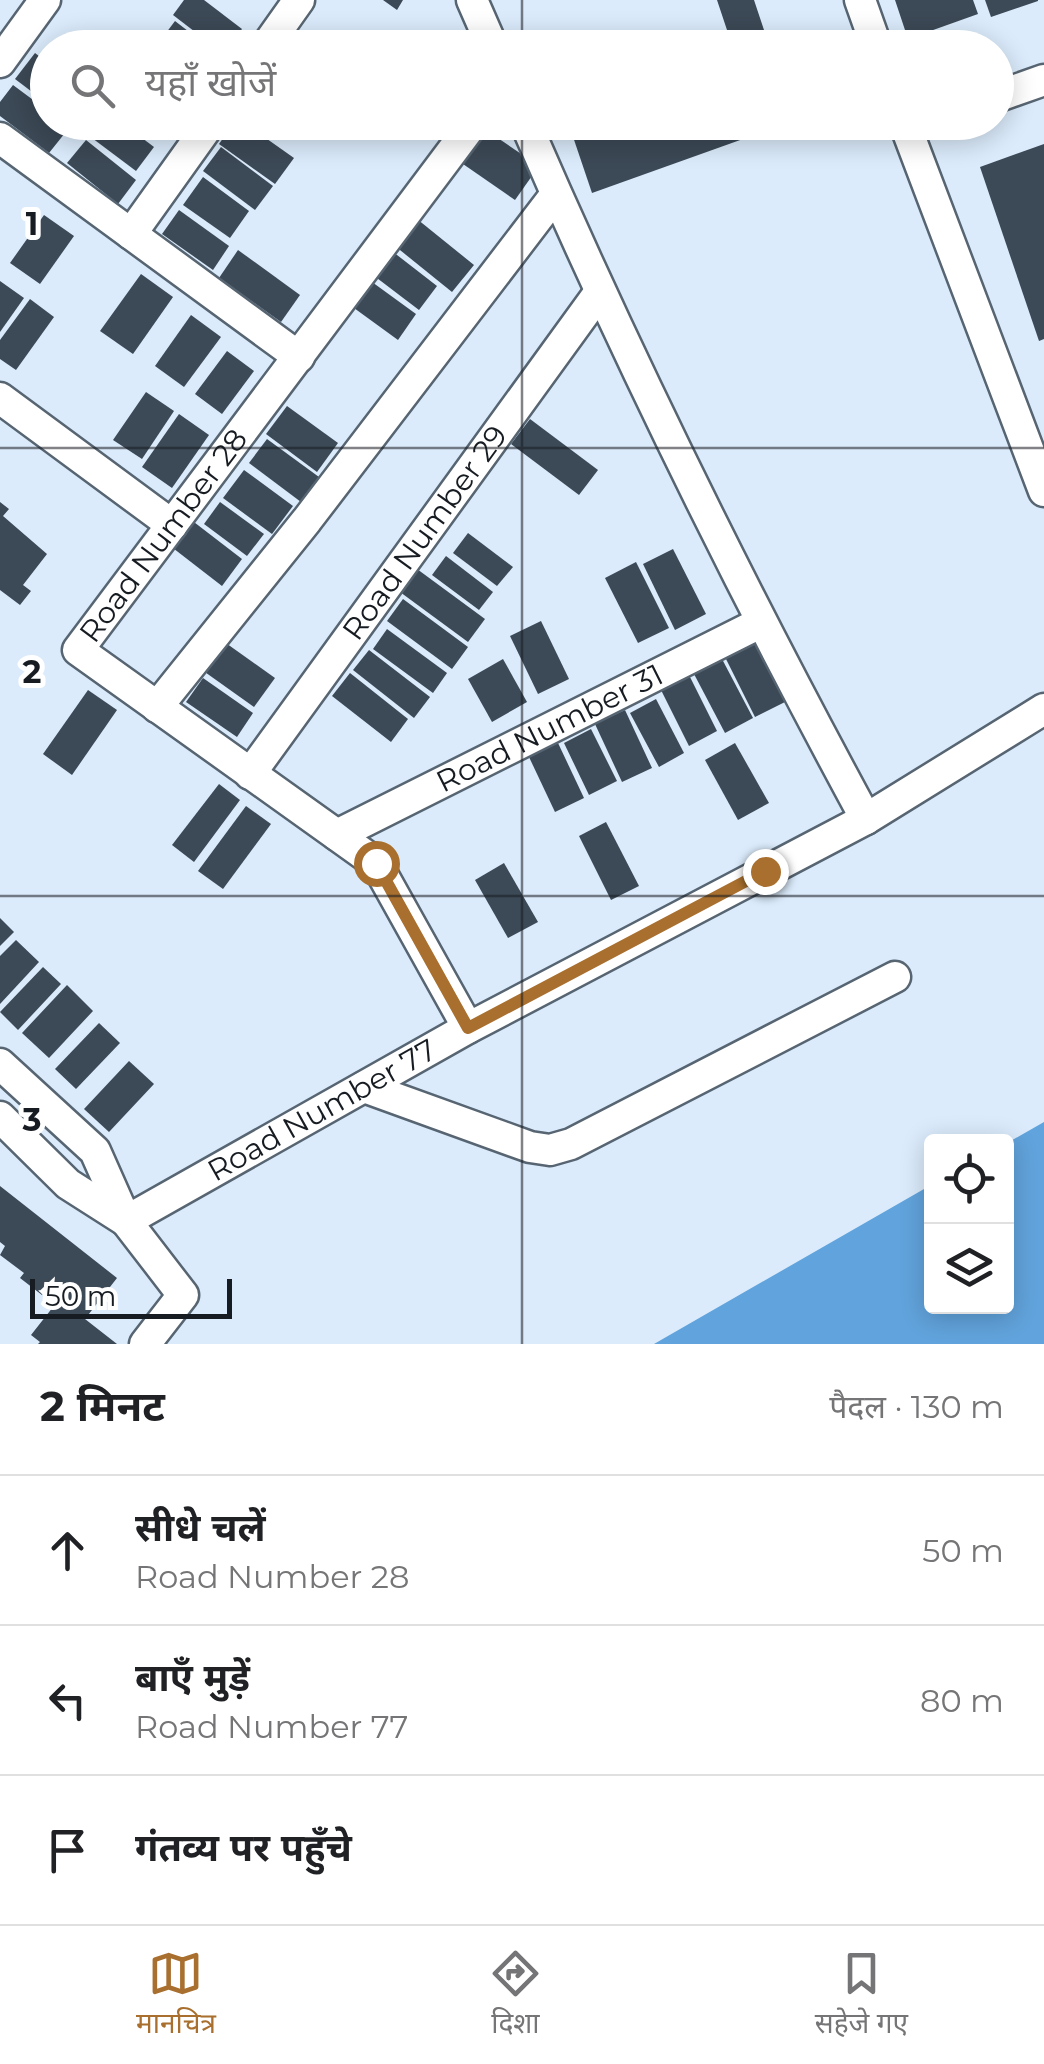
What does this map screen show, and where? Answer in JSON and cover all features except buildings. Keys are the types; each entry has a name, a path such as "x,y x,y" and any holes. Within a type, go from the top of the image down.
{"street":[{"path":"0,62 46,0"},
{"path":"278,30 299,0"},
{"path":"472,0 484,30"},
{"path":"860,0 871,30"},
{"path":"1014,91 1044,80"},
{"path":"0,138 298,356"},
{"path":"131,234 198,140"},
{"name":"Road Number 28","path":"460,140 78,650 376,863 468,1028"},
{"path":"533,140 599,294 760,623 866,819"},
{"path":"916,140 1044,491"},
{"path":"156,706 307,520 556,194"},
{"name":"Road Number 29","path":"250,774 599,294"},
{"path":"0,398 172,526"},
{"name":"Road Number 31","path":"337,835 760,623"},
{"name":"Road Number 77","path":"126,1221 468,1028 866,819 1044,708"},
{"path":"364,1086 550,1150 571,1144 895,977"},
{"path":"0,1064 95,1150 126,1221 183,1295 144,1344"},
{"path":"0,1116 68,1184 126,1221"}],"water":[{"path":"1044,1122 1044,1344 654,1344 924,1189 924,1314 1014,1314 1014,1139"}],"route":[{"path":"376,863 468,1028 765,871"}]}
